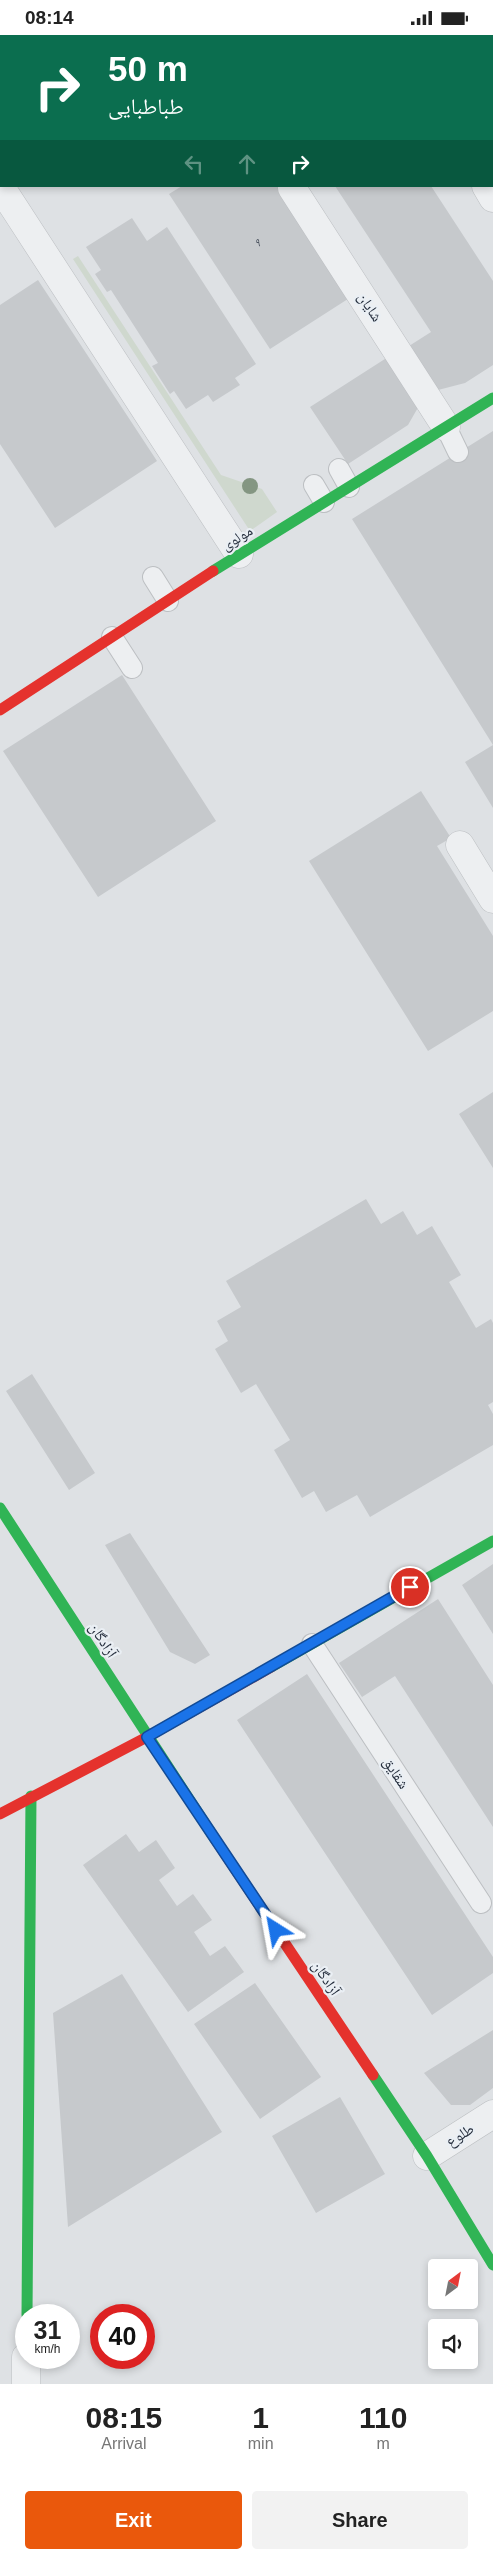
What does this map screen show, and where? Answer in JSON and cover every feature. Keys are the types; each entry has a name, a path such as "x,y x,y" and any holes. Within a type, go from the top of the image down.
{"street":[{"path":"1,187 239,554"},
{"path":"487,187 493,198"},
{"name":"شایان","path":"296,195 324,220 346,269 375,305 446,427"},
{"name":"مولوی","path":"0,710 239,554 319,494 349,487 493,398"},
{"path":"460,845 493,899"},
{"name":"آزادگان","path":"0,1508 147,1737 426,2156 493,2265"},
{"path":"0,1814 31,1796 147,1737 493,1541"},
{"path":"27,2304 31,1796"},
{"name":"طلوع","path":"426,2156 493,2114"},
{"path":"26,2369 26,2384"}],"lane":[{"path":"446,427 458,452"},
{"path":"339,469 349,487"},
{"path":"153,577 168,601"},
{"path":"112,637 132,668"},
{"name":"شقایق","path":"312,1643 481,1903"}],"shaded area":[{"path":"78,256 221,475 262,489 277,512 250,531 73,259"}],"building":[{"path":"180,187 287,187 351,297 270,349 169,194"},
{"path":"336,187 432,187 493,281 493,365 465,383 438,390 409,346 431,332"},
{"path":"132,218 147,241 167,227 256,364 235,378 240,385 213,402 208,395 186,409 174,391 170,394 152,366 158,363 111,290 107,292 95,274 101,270 86,247"},
{"path":"38,280 157,461 55,528 0,444 0,305"},
{"path":"388,357 420,404 408,425 348,464 310,407"},
{"path":"493,431 493,745 352,519"},
{"path":"122,675 216,821 98,897 3,751"},
{"path":"493,745 493,808 465,762"},
{"path":"421,791 451,838 437,846 493,936 493,1011 428,1051 309,861"},
{"path":"493,1092 493,1168 459,1114"},
{"path":"366,1199 381,1224 403,1211 417,1235 432,1226 461,1275 449,1282 476,1328 491,1319 493,1323 493,1402 488,1405 493,1414 493,1445 370,1517 357,1495 326,1512 314,1491 302,1498 274,1450 290,1440 256,1384 241,1393 215,1349 228,1341 217,1321 241,1307 226,1281"},
{"path":"32,1374 95,1473 69,1490 6,1391"},
{"path":"130,1533 210,1655 195,1664 170,1652 105,1545"},
{"path":"493,1564 493,1634 462,1585"},
{"path":"438,1599 493,1685 493,1827 395,1676 362,1697 339,1663"},
{"path":"307,1674 493,1957 493,1973 432,2015 237,1720"},
{"path":"126,1834 139,1852 156,1840 175,1868 159,1880 177,1906 193,1894 212,1920 194,1932 210,1956 225,1946 244,1972 188,2012 83,1865"},
{"path":"122,1974 222,2132 68,2227 53,2013"},
{"path":"255,1983 321,2077 260,2119 194,2024"},
{"path":"493,2030 493,2088 470,2105 451,2105 424,2073"},
{"path":"340,2097 385,2174 316,2213 272,2136"}],"traffic: fast":[{"path":"213,571 493,398"},
{"path":"0,1508 215,1839"},
{"path":"271,1667 493,1541"},
{"path":"27,2304 31,1796"},
{"path":"373,2075 427,2156 493,2265"}],"traffic: jam":[{"path":"0,710 213,571"},
{"path":"0,1814 147,1737 271,1667"},
{"path":"215,1839 373,2075"}],"route":[{"path":"276,1930 147,1737 410,1587"}]}
